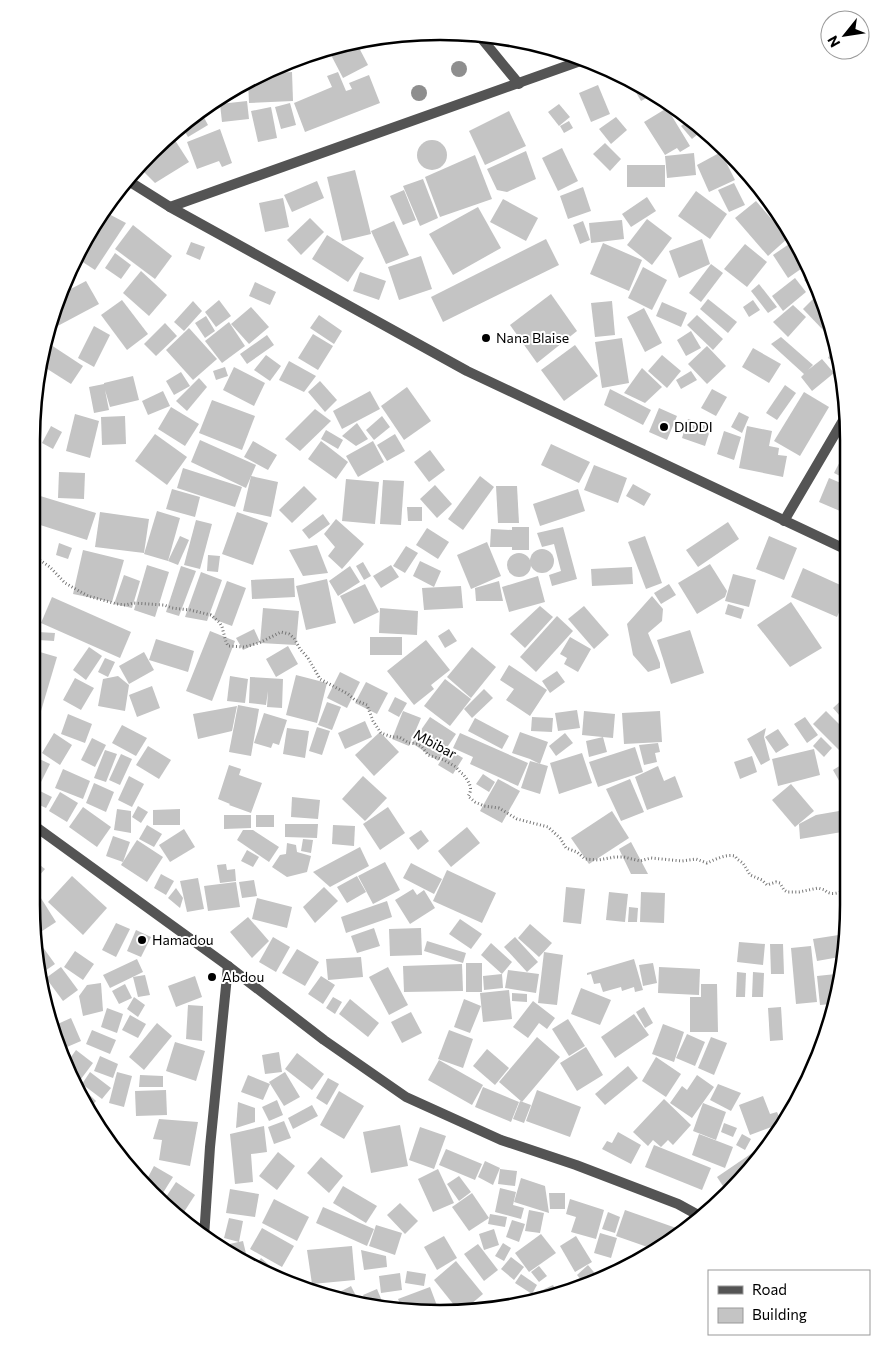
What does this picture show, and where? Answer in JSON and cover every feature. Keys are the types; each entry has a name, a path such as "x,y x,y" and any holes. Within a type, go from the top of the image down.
{"street":[{"path":"485,42 519,84"},
{"path":"170,207 576,64"},
{"path":"133,184 170,207 467,371 840,547"},
{"path":"784,521 839,427"},
{"path":"40,830 228,966 324,1040 406,1097 501,1140 576,1165 678,1204 695,1213"},
{"path":"205,1228 210,1147 228,966"}],"path":[{"name":"Mbibar","path":"40,560 50,567 65,584 88,596 117,604 164,605 211,615 220,623 228,646 244,647 259,643 281,632 290,634 308,658 320,679 348,694 355,700 367,704 373,721 381,733 417,744 428,755 444,760 463,774 471,786 468,796 475,802 484,806 498,808 517,819 548,827 560,838 566,848 577,852 585,859 598,860 624,857 640,861 651,858 682,861 696,859 707,862 731,855 743,863 750,875 762,880 767,886 776,882 780,883 784,890 788,892 818,888 831,894 840,892"}],"building":[{"path":"359,49 368,65 343,78 331,55"},
{"path":"292,72 293,101 249,103 248,89 281,73"},
{"path":"338,72 346,91 352,89 349,83 369,75 380,103 305,132 294,103 332,87 327,76"},
{"path":"598,85 610,114 591,122 579,93"},
{"path":"635,91 647,98 641,101"},
{"path":"247,101 249,119 222,122 220,106"},
{"path":"290,103 296,125 281,129 275,107"},
{"path":"559,104 570,117 559,126 548,112"},
{"path":"271,107 277,138 258,142 251,111"},
{"path":"665,109 670,113 690,146 680,152 677,148 665,155 644,122"},
{"path":"509,111 526,146 485,165 469,131"},
{"path":"204,117 208,125 188,137 185,132"},
{"path":"616,117 627,130 611,144 599,129"},
{"path":"569,121 573,128 564,133 560,126"},
{"path":"684,123 698,134 692,139 681,126"},
{"path":"220,129 232,163 222,167 219,161 197,169 187,142"},
{"path":"175,140 189,162 155,183 143,171"},
{"path":"432,140 443,144 447,155 443,166 432,170 421,166 417,155 421,144"},
{"path":"605,143 621,159 610,171 593,154"},
{"path":"562,148 578,181 558,191 542,158"},
{"path":"526,151 536,179 507,192 497,190 487,169"},
{"path":"694,153 696,175 667,178 665,156"},
{"path":"719,153 724,158 735,180 709,192 697,165"},
{"path":"475,155 492,199 440,217 425,177"},
{"path":"627,165 665,165 665,187 627,187"},
{"path":"355,170 371,234 342,241 327,177"},
{"path":"423,179 438,218 420,226 403,186"},
{"path":"317,181 324,198 292,212 284,195"},
{"path":"734,183 745,205 729,212 718,190"},
{"path":"583,187 591,211 568,219 560,196"},
{"path":"404,190 416,220 403,225 390,196"},
{"path":"696,191 727,214 710,239 678,216"},
{"path":"647,197 656,211 631,227 622,214"},
{"path":"283,198 289,227 265,232 259,203"},
{"path":"503,199 538,218 526,241 490,222"},
{"path":"756,201 778,226 786,240 768,256 735,218"},
{"path":"478,207 501,248 453,275 429,234"},
{"path":"110,214 126,223 95,270 82,261"},
{"path":"310,218 324,232 301,255 287,240"},
{"path":"647,219 672,238 652,265 627,245"},
{"path":"622,220 624,239 591,243 589,223"},
{"path":"394,221 409,255 386,264 371,231"},
{"path":"583,221 590,240 580,244 573,225"},
{"path":"133,225 172,256 155,279 115,249"},
{"path":"327,235 364,258 348,282 312,259"},
{"path":"546,239 559,265 443,322 431,297"},
{"path":"702,239 710,264 679,278 669,251"},
{"path":"191,242 205,247 200,260 186,254"},
{"path":"603,243 642,260 629,291 590,274"},
{"path":"745,244 767,262 747,287 724,269"},
{"path":"789,244 802,269 788,278 773,255"},
{"path":"115,253 131,265 121,279 105,268"},
{"path":"421,256 432,289 399,300 388,267"},
{"path":"711,264 723,273 701,302 689,293"},
{"path":"643,267 667,280 652,310 628,298"},
{"path":"141,271 167,295 149,316 123,293"},
{"path":"360,272 386,281 379,300 353,291"},
{"path":"795,278 806,292 783,311 772,296"},
{"path":"86,281 99,304 57,327 61,311 69,290"},
{"path":"255,282 276,292 270,305 249,296"},
{"path":"759,284 777,307 768,313 751,291"},
{"path":"551,294 577,331 537,363 510,325"},
{"path":"814,298 825,332 803,309"},
{"path":"708,299 737,322 728,333 700,309"},
{"path":"122,300 148,334 127,350 101,315"},
{"path":"219,300 231,316 216,327 205,312"},
{"path":"753,300 760,310 749,317 743,307"},
{"path":"193,301 202,311 184,331 174,322"},
{"path":"612,301 615,335 595,337 591,303"},
{"path":"662,302 687,313 681,327 656,316"},
{"path":"793,305 806,317 788,337 773,322"},
{"path":"251,307 269,327 249,344 231,324"},
{"path":"644,308 662,343 645,352 627,317"},
{"path":"319,315 342,331 334,344 310,328"},
{"path":"697,315 723,339 713,350 687,325"},
{"path":"206,316 215,331 205,338 195,323"},
{"path":"229,322 245,346 222,363 205,341"},
{"path":"165,323 177,336 156,356 144,344"},
{"path":"94,326 110,335 94,367 78,358"},
{"path":"189,328 217,359 193,380 166,350"},
{"path":"691,331 701,348 686,356 677,340"},
{"path":"313,334 333,346 318,370 298,358"},
{"path":"267,335 274,345 247,364 240,354"},
{"path":"781,337 813,365 808,370 822,359 834,373 812,391 801,377 804,374 771,344"},
{"path":"622,338 629,383 602,388 595,342"},
{"path":"575,345 598,376 564,401 541,370"},
{"path":"52,346 83,366 71,384 47,369"},
{"path":"707,346 726,366 707,384 688,364"},
{"path":"753,348 781,364 769,383 742,367"},
{"path":"266,355 281,366 270,381 254,370"},
{"path":"662,355 681,371 667,388 648,371"},
{"path":"289,361 316,376 304,392 279,380"},
{"path":"225,367 228,376 216,380 213,371"},
{"path":"234,367 265,383 254,406 223,390"},
{"path":"642,368 662,387 645,403 624,393"},
{"path":"691,371 697,380 681,389 676,380"},
{"path":"181,372 190,386 174,395 166,381"},
{"path":"133,376 139,400 110,407 105,390 109,410 94,413 89,387"},
{"path":"199,378 207,387 187,411 176,401"},
{"path":"320,381 337,400 325,412 308,392"},
{"path":"785,385 796,393 777,420 766,413"},
{"path":"407,387 431,421 404,440 381,406"},
{"path":"610,389 651,410 643,425 604,405"},
{"path":"712,389 727,397 716,416 701,408"},
{"path":"163,391 170,406 148,415 142,401"},
{"path":"370,391 380,409 342,429 333,411"},
{"path":"804,392 829,407 800,456 774,441"},
{"path":"212,400 255,416 242,450 199,433"},
{"path":"171,407 199,424 185,446 158,429"},
{"path":"659,408 677,416 667,440 649,432"},
{"path":"315,409 331,421 300,451 285,439"},
{"path":"739,412 749,417 742,433 731,427"},
{"path":"75,414 99,421 90,458 66,451"},
{"path":"125,416 126,444 102,445 101,417"},
{"path":"382,416 390,427 374,440 366,430"},
{"path":"688,419 711,427 705,446 682,438"},
{"path":"357,423 368,439 356,446 342,436"},
{"path":"51,426 62,432 53,449 42,443"},
{"path":"747,426 772,431 769,446 779,448 778,455 787,456 783,477 739,468"},
{"path":"326,430 343,440 338,449 321,439"},
{"path":"724,431 741,437 734,460 717,454"},
{"path":"155,434 187,457 167,485 135,461"},
{"path":"395,434 405,451 387,461 377,445"},
{"path":"200,440 256,465 246,488 191,462"},
{"path":"253,441 277,455 268,470 244,457"},
{"path":"321,441 348,462 336,479 308,459"},
{"path":"373,441 384,462 358,477 346,456"},
{"path":"551,444 590,462 579,483 541,465"},
{"path":"430,450 445,470 429,482 414,462"},
{"path":"840,461 840,476 834,473"},
{"path":"594,465 627,478 618,503 584,490"},
{"path":"183,468 242,487 235,507 177,488"},
{"path":"59,472 85,473 84,499 58,498"},
{"path":"251,476 278,482 271,517 243,511"},
{"path":"480,476 494,487 463,530 448,519"},
{"path":"829,478 840,483 840,511 819,502"},
{"path":"346,479 379,482 375,524 342,521"},
{"path":"383,480 404,481 401,525 380,524"},
{"path":"633,484 651,494 644,506 626,496"},
{"path":"435,485 452,504 437,518 420,499"},
{"path":"304,486 317,499 292,523 279,510"},
{"path":"496,486 517,486 519,523 498,523"},
{"path":"172,489 200,497 195,517 166,509"},
{"path":"578,489 585,511 540,526 533,504"},
{"path":"40,496 96,513 87,540 40,525"},
{"path":"407,507 422,507 422,521 408,521"},
{"path":"157,511 180,518 168,561 144,554"},
{"path":"100,512 149,519 144,553 95,547"},
{"path":"237,512 268,523 253,565 222,554"},
{"path":"323,514 330,524 309,539 302,530"},
{"path":"336,519 364,544 342,569 328,556 335,547 324,534"},
{"path":"196,520 212,524 200,569 184,565"},
{"path":"728,522 739,539 698,567 686,550"},
{"path":"512,527 529,527 529,550 512,550 512,547 490,547 491,529 512,530"},
{"path":"563,527 577,579 552,586 549,575 561,571 554,544 542,547 537,533"},
{"path":"427,528 449,542 438,559 416,545"},
{"path":"180,536 189,540 178,565 168,561"},
{"path":"645,536 662,583 646,589 628,542"},
{"path":"769,536 797,548 784,580 756,569"},
{"path":"487,542 501,576 471,589 457,555"},
{"path":"59,543 72,548 68,559 56,555"},
{"path":"317,545 328,573 303,576 289,550"},
{"path":"406,546 418,553 405,573 393,566"},
{"path":"542,549 551,552 554,561 551,570 542,573 533,570 530,561 533,552"},
{"path":"83,550 124,560 112,602 73,594"},
{"path":"519,553 527,557 531,565 527,573 519,577 511,573 507,565 511,557"},
{"path":"208,555 220,556 218,572 207,571"},
{"path":"420,561 441,571 434,587 413,576"},
{"path":"363,562 371,576 364,580 356,566"},
{"path":"710,564 727,591 725,597 697,614 678,583"},
{"path":"147,565 169,572 155,617 134,610"},
{"path":"391,565 399,577 381,588 373,576"},
{"path":"181,566 196,571 179,616 166,612"},
{"path":"350,566 360,582 338,596 329,581"},
{"path":"632,567 633,584 592,586 591,569"},
{"path":"803,568 840,585 840,610 837,617 791,597"},
{"path":"201,572 222,580 207,621 185,617"},
{"path":"733,574 756,580 749,607 725,601"},
{"path":"124,575 140,581 132,608 114,604"},
{"path":"538,576 545,602 509,612 502,587"},
{"path":"294,578 295,597 252,599 251,580"},
{"path":"327,579 336,623 306,630 296,586"},
{"path":"227,581 246,588 232,626 213,619"},
{"path":"499,581 503,601 476,601 475,588"},
{"path":"365,584 379,612 354,624 340,596"},
{"path":"669,584 676,595 661,604 654,593"},
{"path":"461,586 463,608 424,610 422,588"},
{"path":"652,596 663,609 662,621 648,633 660,663 660,668 648,672 633,655 627,624"},
{"path":"52,597 131,632 120,658 41,623"},
{"path":"791,602 822,648 790,667 757,625"},
{"path":"728,604 744,609 741,619 725,614"},
{"path":"540,606 553,617 525,648 510,634"},
{"path":"584,606 609,635 594,649 568,619"},
{"path":"263,608 299,611 296,645 260,643"},
{"path":"380,608 418,611 417,635 379,633"},
{"path":"557,616 573,631 536,672 520,657"},
{"path":"254,629 260,642 243,650 236,638"},
{"path":"449,629 457,641 445,648 438,636"},
{"path":"690,630 704,673 671,684 657,640"},
{"path":"210,631 235,641 212,701 186,691"},
{"path":"40,632 55,633 54,641 40,640"},
{"path":"370,637 402,637 402,655 370,655"},
{"path":"570,637 591,649 578,672 564,664 567,658 560,654"},
{"path":"156,639 194,651 188,672 149,660"},
{"path":"426,640 450,670 431,685 434,689 414,705 387,671"},
{"path":"288,646 298,664 276,677 266,659"},
{"path":"89,647 102,656 86,680 73,670"},
{"path":"472,647 496,667 471,698 447,677"},
{"path":"40,652 57,657 40,711"},
{"path":"144,652 154,670 129,684 119,666"},
{"path":"105,658 115,662 108,677 98,672"},
{"path":"509,665 547,690 530,716 506,700 514,689 500,680"},
{"path":"557,671 565,682 550,693 542,681"},
{"path":"340,672 360,682 347,708 327,698"},
{"path":"296,675 327,683 317,723 286,715"},
{"path":"118,676 129,685 125,711 98,706 103,679"},
{"path":"230,676 248,679 245,703 227,701"},
{"path":"250,677 283,679 282,708 267,707 268,691 266,705 249,703"},
{"path":"75,678 94,688 81,710 63,700"},
{"path":"445,679 471,699 450,726 424,706"},
{"path":"366,682 388,693 377,714 355,703"},
{"path":"152,686 160,708 137,717 129,695"},
{"path":"484,689 493,698 472,718 464,709"},
{"path":"395,697 407,703 399,717 388,711"},
{"path":"327,702 341,707 332,730 318,725"},
{"path":"840,702 840,716 833,708"},
{"path":"238,705 259,709 251,756 229,752"},
{"path":"237,706 232,731 198,739 193,714"},
{"path":"577,710 580,728 558,731 555,713"},
{"path":"403,711 421,718 409,746 392,739"},
{"path":"584,711 615,714 613,738 582,735"},
{"path":"660,711 662,742 624,744 622,713"},
{"path":"826,711 840,725 840,751 813,724"},
{"path":"264,713 287,720 279,745 273,743 271,748 254,743"},
{"path":"68,714 92,724 85,743 61,734"},
{"path":"430,717 456,734 438,761 412,743"},
{"path":"532,717 553,718 552,732 531,731"},
{"path":"805,717 818,735 807,743 794,724"},
{"path":"475,718 509,736 502,749 468,731"},
{"path":"365,721 372,737 345,749 338,733"},
{"path":"122,725 147,738 136,756 112,743"},
{"path":"317,727 330,731 322,755 309,751"},
{"path":"287,728 309,731 305,758 283,754"},
{"path":"766,728 764,737 770,760 761,765 747,739"},
{"path":"778,729 789,745 776,753 765,737"},
{"path":"380,732 399,752 374,776 355,755"},
{"path":"520,732 548,742 540,764 512,753"},
{"path":"54,733 72,745 60,765 42,753"},
{"path":"460,733 528,763 518,786 470,764 473,757 453,748"},
{"path":"565,733 573,743 556,756 549,746"},
{"path":"603,737 607,752 589,757 586,741"},
{"path":"821,737 832,748 824,757 813,746"},
{"path":"92,738 106,745 95,767 81,760"},
{"path":"658,743 660,752 655,753 657,762 644,765 639,745"},
{"path":"148,746 171,760 159,779 136,765"},
{"path":"635,747 643,772 598,787 589,762"},
{"path":"448,749 463,758 453,774 438,765"},
{"path":"814,749 820,775 778,786 772,759"},
{"path":"105,750 117,754 106,782 94,778"},
{"path":"582,753 592,783 559,794 550,763"},
{"path":"121,754 132,759 120,785 109,780"},
{"path":"752,756 757,772 740,779 734,762"},
{"path":"40,759 50,764 40,784"},
{"path":"530,761 548,766 540,794 521,788"},
{"path":"229,765 241,769 239,775 262,783 251,813 218,799"},
{"path":"658,766 664,781 675,776 683,797 647,810 635,777"},
{"path":"840,766 840,782 833,770"},
{"path":"63,769 90,781 83,799 55,788"},
{"path":"483,774 495,782 489,792 476,784"},
{"path":"129,776 144,784 132,807 118,800"},
{"path":"363,776 387,798 365,821 342,799"},
{"path":"498,779 520,791 502,823 480,811"},
{"path":"630,779 644,812 621,821 606,789"},
{"path":"94,783 114,792 106,812 86,803"},
{"path":"791,784 814,811 795,827 772,800"},
{"path":"40,791 52,797 46,808 40,805"},
{"path":"60,792 78,803 67,822 49,811"},
{"path":"292,797 320,800 318,819 291,817"},
{"path":"138,806 148,812 141,823 132,817"},
{"path":"83,807 111,827 97,847 69,827"},
{"path":"388,807 405,833 380,850 363,824"},
{"path":"117,809 131,811 131,833 114,830"},
{"path":"180,809 180,825 153,825 153,810"},
{"path":"612,811 629,838 589,864 571,838"},
{"path":"839,811 840,832 800,839 799,824 816,815"},
{"path":"224,815 251,815 251,828 224,829"},
{"path":"256,815 274,815 274,827 256,827"},
{"path":"285,824 318,824 317,838 285,837"},
{"path":"147,825 162,834 154,847 139,839"},
{"path":"333,825 355,826 354,846 332,844"},
{"path":"467,827 480,843 451,867 438,851"},
{"path":"184,829 195,847 170,862 159,845"},
{"path":"243,830 253,830 279,847 269,862 237,840"},
{"path":"421,830 429,841 418,850 409,838"},
{"path":"113,836 130,842 123,862 106,856"},
{"path":"303,839 313,840 311,853 301,851"},
{"path":"137,840 163,857 147,882 121,865"},
{"path":"631,842 648,874 631,874 619,849"},
{"path":"287,843 296,845 297,852 311,856 307,872 287,877 272,867 280,855 286,854"},
{"path":"360,847 369,866 330,887 313,872"},
{"path":"247,850 259,857 253,867 241,861"},
{"path":"385,862 400,890 373,904 358,876"},
{"path":"411,863 442,879 434,894 403,878"},
{"path":"226,864 227,870 235,869 236,881 220,883 217,865"},
{"path":"40,865 45,869 40,875"},
{"path":"447,870 496,893 482,923 433,901"},
{"path":"161,874 174,881 166,895 154,888"},
{"path":"72,876 107,908 83,935 48,902"},
{"path":"357,876 366,892 347,903 337,887"},
{"path":"198,878 204,909 187,912 180,881"},
{"path":"254,880 257,896 242,898 239,882"},
{"path":"236,882 240,907 208,911 204,886"},
{"path":"324,887 338,901 315,923 303,907"},
{"path":"566,887 585,889 581,924 563,922"},
{"path":"176,888 183,898 180,908 168,898"},
{"path":"413,889 417,895 424,890 435,908 410,924 395,900"},
{"path":"609,892 628,894 625,922 606,920"},
{"path":"641,892 665,893 664,923 640,922"},
{"path":"40,897 56,922 41,932"},
{"path":"257,898 292,907 287,928 252,919"},
{"path":"387,901 392,917 346,933 341,917"},
{"path":"629,907 638,908 637,922 628,922"},
{"path":"248,917 269,941 252,958 230,932"},
{"path":"460,919 482,934 471,949 449,934"},
{"path":"116,923 130,929 116,957 102,950"},
{"path":"530,924 552,943 539,957 518,938"},
{"path":"374,928 380,946 357,953 351,936"},
{"path":"421,928 422,955 390,956 389,929"},
{"path":"136,930 151,937 141,957 127,951"},
{"path":"839,935 837,957 817,961 813,939"},
{"path":"273,937 290,947 276,972 259,962"},
{"path":"515,937 538,962 527,972 504,947"},
{"path":"427,941 466,953 463,963 424,951"},
{"path":"739,942 765,944 763,965 737,962"},
{"path":"491,943 512,962 502,974 481,955"},
{"path":"770,944 783,944 784,974 771,974"},
{"path":"42,946 55,964 46,971"},
{"path":"811,946 817,1002 796,1004 791,948"},
{"path":"297,949 319,962 305,986 282,973"},
{"path":"75,951 94,964 83,980 64,967"},
{"path":"544,952 563,955 557,1005 538,1003"},
{"path":"361,957 363,977 328,980 326,959"},
{"path":"137,959 143,972 110,988 103,975"},
{"path":"634,959 643,990 635,992 634,987 622,991 621,987 603,992 600,983 594,984 591,974 587,975 587,973"},
{"path":"466,963 482,963 482,992 466,992"},
{"path":"653,963 657,983 643,986 639,965"},
{"path":"462,964 463,991 404,992 403,966"},
{"path":"61,967 78,990 63,1001 47,977"},
{"path":"388,967 408,1005 389,1015 369,977"},
{"path":"659,967 700,969 699,995 658,993"},
{"path":"508,970 539,974 536,993 505,988"},
{"path":"737,972 746,973 745,997 736,997"},
{"path":"753,972 764,973 763,997 752,997"},
{"path":"502,974 503,988 484,990 483,976"},
{"path":"834,974 827,1004 820,1005 817,976"},
{"path":"145,975 150,995 138,997 133,977"},
{"path":"195,976 202,997 176,1007 168,986"},
{"path":"321,976 335,985 323,1004 308,994"},
{"path":"101,983 103,1011 83,1016 79,996 87,985"},
{"path":"125,984 132,998 119,1004 112,991"},
{"path":"701,984 717,984 718,1032 690,1032 690,997 701,997"},
{"path":"581,988 611,1000 600,1025 571,1014"},
{"path":"509,990 512,1019 483,1022 480,993"},
{"path":"512,993 527,994 527,1002 512,1001"},
{"path":"134,997 145,1005 138,1017 127,1009"},
{"path":"333,997 342,1002 335,1014 326,1008"},
{"path":"350,999 379,1023 368,1037 339,1014"},
{"path":"464,999 481,1006 470,1033 454,1027"},
{"path":"533,1001 555,1018 547,1029 539,1023 528,1038 513,1027"},
{"path":"188,1005 203,1006 202,1041 186,1039"},
{"path":"644,1007 653,1023 645,1028 636,1012"},
{"path":"781,1007 783,1040 770,1041 768,1008"},
{"path":"107,1008 123,1014 117,1033 101,1027"},
{"path":"411,1012 422,1033 402,1043 391,1022"},
{"path":"634,1014 649,1035 615,1058 601,1037"},
{"path":"130,1015 146,1024 138,1038 122,1030"},
{"path":"71,1018 81,1041 66,1047 58,1024"},
{"path":"568,1019 585,1046 569,1056 552,1029"},
{"path":"157,1023 172,1036 144,1070 129,1057"},
{"path":"663,1024 684,1032 674,1062 652,1054"},
{"path":"92,1030 116,1040 110,1054 86,1044"},
{"path":"449,1030 473,1039 463,1068 438,1059"},
{"path":"687,1034 705,1042 695,1066 676,1058"},
{"path":"537,1037 560,1057 522,1102 499,1082"},
{"path":"711,1037 727,1043 714,1075 698,1068"},
{"path":"175,1042 205,1051 196,1081 166,1071"},
{"path":"586,1047 603,1075 577,1091 560,1063"},
{"path":"487,1049 509,1068 495,1085 473,1066"},
{"path":"76,1050 93,1063 81,1079 79,1078 70,1058"},
{"path":"279,1052 282,1072 265,1074 262,1055"},
{"path":"297,1053 324,1074 312,1090 285,1069"},
{"path":"100,1056 118,1064 113,1078 94,1071"},
{"path":"656,1057 681,1074 666,1097 642,1081"},
{"path":"439,1060 483,1085 472,1105 428,1080"},
{"path":"628,1066 638,1078 605,1105 595,1094"},
{"path":"90,1072 111,1088 102,1099 82,1084"},
{"path":"117,1072 132,1076 124,1107 109,1103"},
{"path":"285,1072 300,1097 284,1106 269,1082"},
{"path":"140,1075 163,1076 163,1087 139,1087"},
{"path":"248,1075 270,1084 263,1100 241,1092"},
{"path":"697,1075 714,1087 692,1118 670,1103 682,1086 687,1090"},
{"path":"328,1078 339,1084 327,1105 316,1098"},
{"path":"718,1084 741,1093 731,1111 710,1100"},
{"path":"483,1087 519,1102 511,1122 475,1107"},
{"path":"166,1090 167,1115 136,1116 135,1091"},
{"path":"537,1090 581,1107 570,1137 526,1121"},
{"path":"339,1091 364,1106 344,1139 320,1125"},
{"path":"87,1092 96,1101 93,1104"},
{"path":"763,1096 770,1114 777,1112 779,1117 773,1126 750,1135 739,1105"},
{"path":"664,1099 691,1125 673,1145 668,1140 661,1147 653,1140 648,1146 633,1132"},
{"path":"277,1100 283,1115 269,1121 262,1107"},
{"path":"520,1101 531,1105 524,1123 513,1119"},
{"path":"238,1102 255,1108 255,1122 236,1128"},
{"path":"703,1103 726,1112 716,1140 693,1131"},
{"path":"312,1105 318,1116 293,1129 288,1118"},
{"path":"159,1119 198,1122 190,1166 159,1160 162,1140 153,1139"},
{"path":"284,1121 291,1138 274,1144 268,1127"},
{"path":"724,1123 737,1128 733,1137 721,1132"},
{"path":"400,1125 408,1166 371,1173 363,1132"},
{"path":"264,1126 267,1152 251,1154 253,1182 235,1184 230,1134"},
{"path":"420,1127 446,1136 434,1169 409,1160"},
{"path":"618,1132 641,1145 631,1164 602,1149 607,1141 612,1143"},
{"path":"699,1134 733,1147 725,1168 692,1155"},
{"path":"742,1134 751,1139 745,1150 736,1145"},
{"path":"654,1145 711,1168 702,1190 645,1167"},
{"path":"446,1149 482,1164 475,1180 439,1165"},
{"path":"756,1151 724,1187 717,1177"},
{"path":"278,1152 295,1166 277,1190 259,1176"},
{"path":"321,1157 343,1176 329,1193 307,1173"},
{"path":"485,1161 500,1168 493,1185 478,1177"},
{"path":"154,1166 173,1177 163,1193 148,1178"},
{"path":"438,1169 454,1203 433,1212 418,1179"},
{"path":"500,1169 517,1171 515,1186 498,1184"},
{"path":"459,1176 471,1192 459,1201 447,1184"},
{"path":"521,1178 545,1186 549,1213 514,1202"},
{"path":"176,1182 195,1195 184,1212 166,1197"},
{"path":"343,1186 377,1206 366,1223 333,1203"},
{"path":"500,1188 516,1192 513,1205 524,1208 521,1219 495,1212"},
{"path":"230,1189 259,1194 255,1217 226,1213"},
{"path":"472,1193 489,1218 469,1231 452,1207"},
{"path":"549,1193 565,1193 565,1209 550,1209"},
{"path":"274,1199 309,1217 297,1241 262,1223"},
{"path":"570,1199 604,1210 596,1239 571,1232 576,1217 566,1214"},
{"path":"400,1203 418,1221 405,1234 387,1215"},
{"path":"323,1207 374,1229 367,1246 316,1223"},
{"path":"529,1210 544,1213 540,1233 525,1231"},
{"path":"625,1210 676,1228 647,1247 616,1236"},
{"path":"608,1212 620,1217 615,1233 602,1229"},
{"path":"490,1214 507,1217 505,1227 488,1224"},
{"path":"229,1218 243,1221 239,1242 224,1238"},
{"path":"512,1220 525,1224 519,1242 506,1237"},
{"path":"376,1225 402,1233 395,1255 369,1246"},
{"path":"262,1228 294,1246 282,1267 250,1249"},
{"path":"494,1229 499,1245 484,1250 479,1234"},
{"path":"600,1233 617,1238 611,1258 594,1253"},
{"path":"541,1234 556,1253 529,1272 515,1253"},
{"path":"444,1236 457,1258 437,1270 424,1247"},
{"path":"576,1236 592,1262 575,1272 560,1246"},
{"path":"243,1241 246,1255 240,1251 229,1244"},
{"path":"503,1243 511,1248 504,1261 495,1256"},
{"path":"478,1244 498,1270 484,1281 464,1254"},
{"path":"352,1246 355,1280 312,1284 307,1250"},
{"path":"361,1250 386,1256 387,1267 364,1270"},
{"path":"511,1257 524,1267 514,1280 501,1269"},
{"path":"261,1258 273,1269 263,1264 259,1261"},
{"path":"456,1261 483,1294 472,1304 454,1304 434,1280"},
{"path":"588,1265 595,1274 581,1280 577,1275"},
{"path":"539,1266 547,1276 539,1282 531,1272"},
{"path":"407,1271 426,1274 424,1286 405,1283"},
{"path":"400,1273 402,1290 381,1293 379,1276"},
{"path":"521,1274 537,1285 532,1294 515,1283"},
{"path":"553,1285 555,1288 544,1291 537,1293"},
{"path":"351,1286 356,1296 340,1292"},
{"path":"430,1287 437,1305 400,1303 398,1299"},
{"path":"377,1289 382,1301 364,1297 363,1295"}],"place":[{"name":"Nana Blaise","path":"486,338"},
{"name":"DIDDI","path":"664,427"},
{"name":"Hamadou","path":"142,940"},
{"name":"Abdou","path":"212,977"}]}
